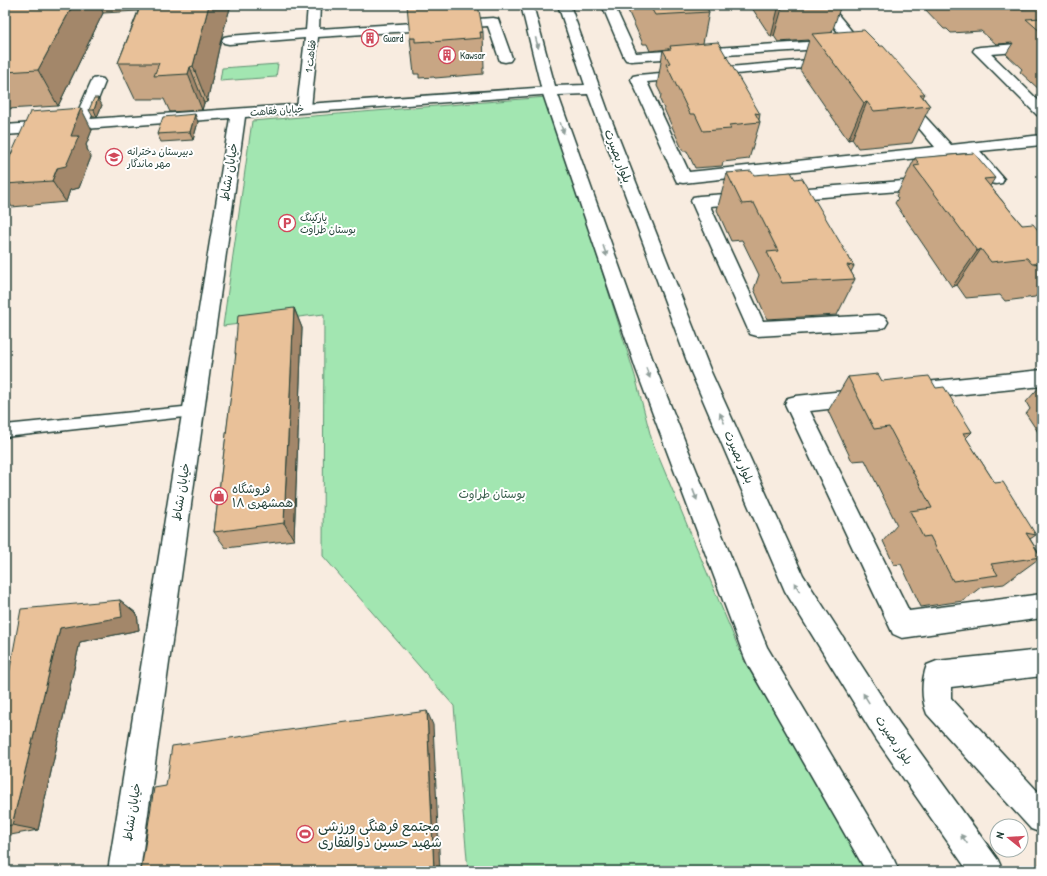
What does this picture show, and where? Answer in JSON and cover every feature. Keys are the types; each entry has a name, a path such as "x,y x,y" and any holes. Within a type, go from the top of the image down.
{"street":[{"path":"229,40 312,33 314,5"},
{"path":"527,5 550,91 646,369 757,656 882,871"},
{"name":"بلوار بصیرت","path":"564,5 593,89 701,372 794,583 886,729 987,871"},
{"path":"608,5 630,57 854,43 823,5"},
{"name":"فقاهت 1","path":"304,108 312,33 493,22 505,58"},
{"path":"1042,46 980,51 1042,112"},
{"path":"842,61 638,79 683,178 1042,140"},
{"path":"80,125 98,82"},
{"name":"خیابان فقاهت","path":"5,130 593,89"},
{"path":"896,93 946,149"},
{"name":"خیابان نشاط","path":"124,871 238,113"},
{"path":"968,147 996,179 972,181"},
{"path":"878,322 757,329 699,201 949,183"},
{"path":"1042,378 796,404 902,625 1042,606"},
{"path":"1042,663 937,675 937,704 1042,818"}],"lane":[{"path":"5,431 193,410"}],"green space":[{"path":"278,64 276,77 220,81 222,68"},
{"name":"بوستان طراوت","path":"547,97 635,376 652,441 744,661 871,871 468,871 454,706 323,556 324,314 223,326 252,121"}],"building":[{"path":"5,5 73,5 38,70 5,72"},
{"path":"141,5 209,5 193,66 190,67 188,74 154,76 159,63 118,63"},
{"path":"407,5 478,5 483,32 480,32 481,38 415,42 415,38 410,38"},
{"path":"646,5 705,5 709,12 655,15 651,8 648,8"},
{"path":"787,5 820,5 789,7"},
{"path":"1009,5 1042,5 1042,8 1014,9"},
{"path":"1042,18 1042,33 1026,19"},
{"path":"864,30 880,46 883,46 925,94 920,94 930,106 874,111 867,102 864,103 812,34"},
{"path":"718,42 760,114 755,113 760,122 729,125 731,129 703,131 695,114 690,114 666,64 670,63 663,50 671,49 670,46"},
{"path":"94,98 98,98 94,110 89,110"},
{"path":"81,108 71,136 79,136 66,166 57,168 52,181 5,184 5,168 30,112"},
{"path":"195,114 190,132 157,134 163,117"},
{"path":"974,153 995,178 984,179 1022,225 1033,224 1042,235 1042,263 1032,264 1027,258 991,262 981,249 977,251 914,166 920,165 915,158"},
{"path":"751,171 754,175 791,172 795,179 802,178 854,266 847,265 855,279 782,283 767,252 778,251 754,203 742,204 727,173"},
{"path":"294,308 284,523 214,532 236,353 238,315"},
{"path":"878,374 882,381 929,376 936,388 944,387 972,432 963,433 995,483 1003,482 1036,535 1026,533 1041,557 991,564 998,575 953,581 930,536 923,537 910,511 932,508 889,427 874,429 848,377"},
{"path":"120,600 122,617 60,628 12,825 5,826 5,674 9,674 21,609"},
{"name":"مجتمع فرهنگی ورزشی شهید حسین ذوالفقاری","path":"427,711 434,871 141,871 154,788 166,786 172,746"}],"place":[{"name":"Guard","path":"370,38"},
{"name":"Kawsar","path":"447,55"},
{"name":"دبیرستان دخترانه مهر ماندگار","path":"114,157"},
{"name":"پارکینگ بوستان طراوت","path":"287,223"},
{"name":"فروشگاه همشهری ۱۸","path":"219,496"},
{"name":"مجتمع فرهنگی ورزشی شهید حسین ذوالفقاری","path":"305,834"}]}
